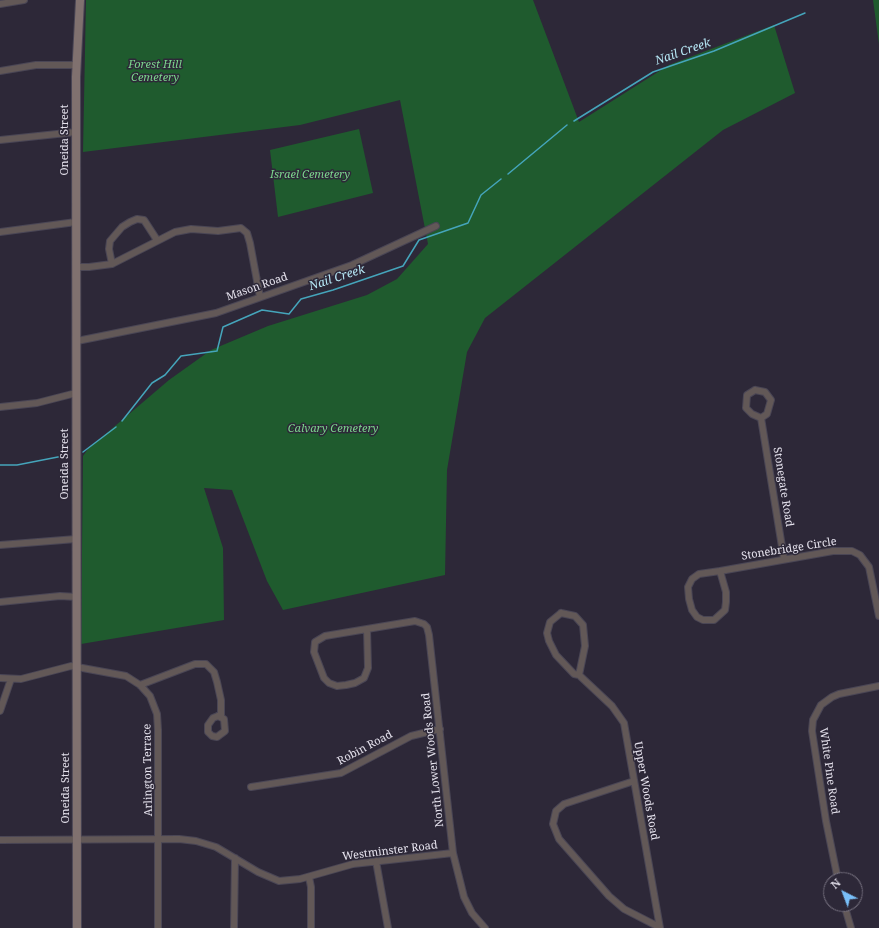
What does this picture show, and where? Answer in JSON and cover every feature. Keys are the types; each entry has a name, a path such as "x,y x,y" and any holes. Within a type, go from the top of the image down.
{"street":[{"path":"0,4 24,0"},
{"name":"Oneida Street","path":"77,928 76,132 80,0"},
{"path":"0,72 36,65 77,66"},
{"path":"0,140 76,132"},
{"path":"112,264 109,249 110,241 122,227 130,222 137,219 144,220 157,240"},
{"path":"0,232 76,222"},
{"name":"Mason Road","path":"76,341 202,316 352,265 436,226"},
{"path":"76,267 112,264 171,233 184,230 218,231 241,228 247,233 250,243 260,297"},
{"path":"755,390 765,392 771,400 768,414 761,418 752,414 746,408 747,395 755,390"},
{"path":"0,407 37,403 76,393"},
{"name":"Stonegate Road","path":"761,418 784,559"},
{"path":"0,545 76,539"},
{"name":"Stonebridge Circle","path":"720,571 726,592 725,610 714,620 703,620 697,617 692,610 689,599 688,587 692,579 699,574 845,550 860,555 869,567 879,616"},
{"path":"0,602 60,596 77,597"},
{"name":"Upper Woods Road","path":"579,675 585,646 583,625 574,616 561,613 550,622 547,633 556,655 574,674 579,675 612,706 622,718 660,927"},
{"name":"North Lower Woods Road","path":"367,629 415,621 424,624 428,631 453,853 464,897 485,928"},
{"path":"367,629 368,668 364,678 355,683 346,685 337,686 328,683 324,678 314,652 315,642 325,636 367,629"},
{"path":"140,685 195,664 206,664 214,672 217,682 221,700 221,716"},
{"name":"Arlington Terrace","path":"0,678 11,679 31,677 71,666 126,676 140,685 150,696 157,714 158,928"},
{"path":"0,711 11,679"},
{"name":"White Pine Road","path":"836,872 826,821 812,731 813,720 822,705 832,697 839,694 879,686"},
{"name":"Robin Road","path":"251,787 341,773 411,736 440,729"},
{"path":"634,781 564,804 556,811 553,824 555,834 609,896 624,909 660,927"},
{"name":"Westminster Road","path":"0,840 179,838 204,842 258,872 279,881 291,881 308,877 342,866 453,853"},
{"path":"234,928 235,858"},
{"path":"376,861 388,928"},
{"path":"308,877 311,887 311,928"},
{"path":"846,912 851,928"}],"green space":[{"name":"Calvary Cemetery","path":"86,0 533,0 579,122 669,65 774,25 795,93 723,130 485,318 467,352 447,470 445,575 283,610 267,581 232,490 204,488 223,548 224,620 81,644 83,456 88,449 169,380 211,350 268,326 367,295 397,279 428,244 400,100 300,125 83,152"},
{"path":"873,0 879,0 879,44"},
{"name":"Israel Cemetery","path":"359,129 373,193 278,217 270,150"}],"waterway":[{"name":"Nail Creek","path":"574,121 653,72 714,51 805,13"},
{"name":"Nail Creek","path":"508,174 567,125"},
{"name":"Nail Creek","path":"122,421 152,383 165,375 181,356 217,351 223,327 262,310 289,314 301,299 333,290 403,266 419,240 468,223 481,195 501,179"},
{"name":"Nail Creek","path":"83,452 116,427"},
{"name":"Nail Creek","path":"0,465 17,465 68,455"}],"park label":[{"name":"Forest Hill Cemetery","path":"155,71"}]}
